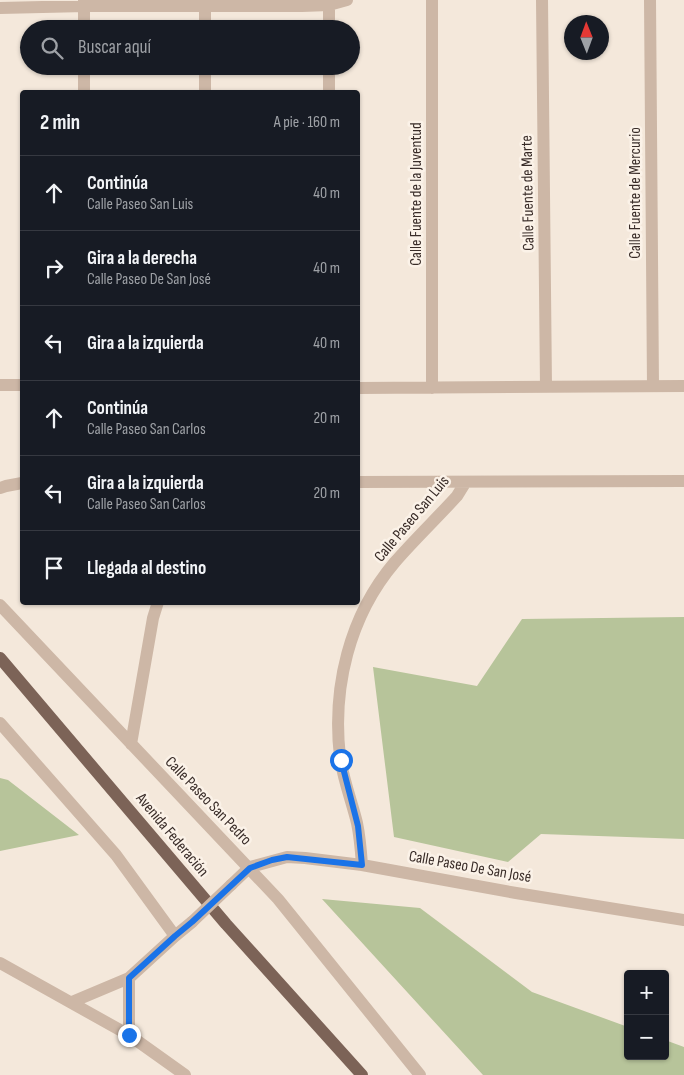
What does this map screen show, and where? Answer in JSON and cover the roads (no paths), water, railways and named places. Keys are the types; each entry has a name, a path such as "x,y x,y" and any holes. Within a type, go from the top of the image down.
{"main road":[{"name":"Avenida Federación","path":"0,658 226,924 362,1075"}],"street":[{"path":"0,8 84,3 302,3 329,5 347,0"},
{"name":"Calle Fuente de la Juventud","path":"432,0 432,388"},
{"name":"Calle Fuente de Marte","path":"542,0 546,386"},
{"name":"Calle Fuente de Mercurio","path":"650,0 653,386"},
{"path":"84,3 84,20"},
{"path":"205,3 205,20"},
{"path":"329,5 329,20"},
{"path":"84,75 84,90"},
{"path":"205,75 205,90"},
{"path":"329,75 329,90"},
{"path":"0,386 20,385"},
{"path":"360,388 684,386"},
{"path":"360,482 684,481"},
{"name":"Calle Paseo San Luis","path":"362,865 358,826 341,760 338,730 340,685 350,644 365,605 394,564 457,496 464,482"},
{"path":"0,488 20,484"},
{"name":"Calle Paseo San Pedro","path":"0,605 278,899 420,1075"},
{"path":"131,744 153,618 157,605"},
{"path":"0,723 116,855 175,936"},
{"name":"Calle Paseo De San José","path":"250,868 287,857 362,865 516,893 684,920"},
{"path":"72,1002 129,978 250,868"},
{"path":"0,963 129,1035 186,1075"},
{"path":"129,978 129,1035"}]}
